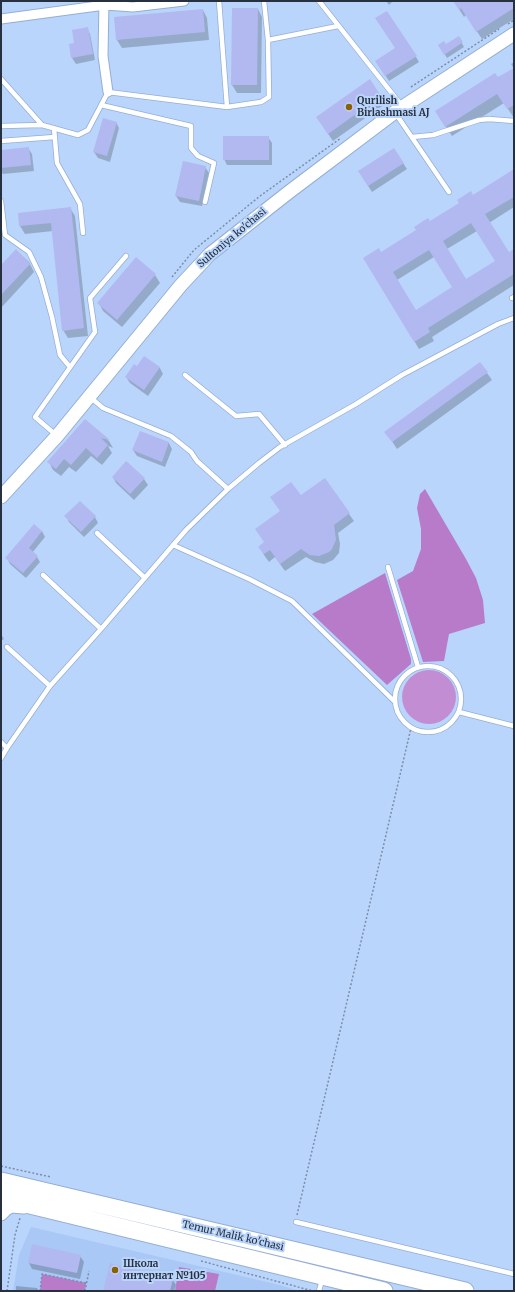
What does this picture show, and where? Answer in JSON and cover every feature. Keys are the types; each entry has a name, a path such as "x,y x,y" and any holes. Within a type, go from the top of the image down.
{"highway":[{"name":"Temur Malik ko'chasi","path":"1,1181 465,1291"},
{"name":"Temur Malik ko'chasi","path":"1,1198 292,1269 321,1284 384,1291"},
{"path":"292,1269 287,1264 286,1258 289,1252 296,1251"}],"street":[{"path":"1,19 104,3 133,7 185,1"},
{"path":"104,3 103,56 108,92"},
{"name":"Sultoniya ko'chasi","path":"3,492 57,436 180,285 210,254 399,109 514,34"},
{"path":"1,1214 11,1206 42,1208"}],"lane":[{"path":"219,1 227,107"},
{"path":"1,126 42,125 78,135 88,130 108,92 227,107 261,102 269,97 268,40 264,1"},
{"path":"319,1 395,98 412,136 449,192"},
{"path":"268,40 338,26"},
{"path":"1,79 42,125"},
{"path":"101,106 191,126 191,148 198,156 214,163 205,202"},
{"path":"412,136 433,135 479,120 514,120"},
{"path":"54,128 57,163 80,204 83,233"},
{"path":"1,141 55,137"},
{"path":"1,201 3,235 29,252 41,278 52,317 60,355 70,367"},
{"path":"57,436 35,417 95,332 90,298 126,256"},
{"path":"1,758 6,748 50,686 207,508 259,462 285,444 402,376 498,324 514,318"},
{"path":"185,376 236,416 259,414 285,444"},
{"path":"89,396 103,408 171,436 191,452 197,461 228,489"},
{"path":"97,533 145,578"},
{"path":"173,545 249,579 292,601 394,700"},
{"path":"388,566 418,667"},
{"path":"42,575 101,629"},
{"path":"7,647 50,686"},
{"path":"427,665 438,667 448,672 456,680 462,701 459,712 453,722 444,729 433,732 422,732 411,728 402,721 397,711 394,700 395,690 400,680 407,673 418,667 427,665"},
{"path":"459,712 514,726"},
{"path":"1,742 6,748"},
{"path":"296,1222 514,1274"}],"path":[{"path":"296,1222 411,728"},
{"path":"1,1166 51,1177"},
{"path":"7,1291 15,1235"},
{"path":"85,1291 89,1271"},
{"path":"40,1291 42,1274 86,1283"}],"shaded area":[{"path":"425,489 476,578 483,600 485,623 449,634 444,661 423,662 397,580 413,571 421,549 421,529 417,508 420,494"},
{"path":"385,573 411,659 411,664 387,685 312,614"},
{"path":"429,670 439,672 448,678 454,687 456,697 454,707 448,716 439,722 429,724 419,722 410,716 404,707 402,697 404,687 410,678 419,672"},
{"name":"Школа интернат №105","path":"31,1227 280,1285 299,1291 13,1291 19,1255"},
{"path":"179,1267 219,1274 215,1291 175,1291"},
{"path":"42,1274 86,1283 85,1291 40,1291"}],"building":[{"path":"453,1 514,1 514,8 476,32 461,8 459,10"},
{"path":"232,8 258,8 257,85 231,85"},
{"path":"203,9 205,32 116,40 114,17"},
{"path":"387,11 417,56 385,76 375,61 395,48 375,18"},
{"path":"88,27 93,54 71,58 69,44 74,43 72,30"},
{"path":"459,36 463,42 444,55 438,45 444,41 446,44"},
{"path":"514,68 514,105 507,109 497,94 445,127 435,111 495,73 498,77"},
{"name":"Qurilish Birlashmasi AJ","path":"370,79 381,96 328,134 316,117"},
{"path":"103,118 117,122 107,156 93,152"},
{"path":"223,136 269,136 269,160 223,160"},
{"path":"29,147 31,165 1,168 1,150"},
{"path":"394,148 404,163 368,186 358,171"},
{"path":"183,161 206,166 199,201 175,196"},
{"path":"514,169 514,197 485,214 509,252 514,249 514,274 428,328 430,332 414,342 363,258 379,248 381,252 416,230 414,227 428,218 430,221 459,203 457,200 471,191 473,195","holes":["471,223 495,261 466,279 443,241","429,250 452,287 416,310 393,272"]},
{"path":"71,207 84,328 62,331 51,223 19,226 18,213"},
{"path":"16,249 30,264 1,295 1,265"},
{"path":"136,257 156,274 117,320 97,303"},
{"path":"144,356 160,367 144,390 125,377 134,364 137,366"},
{"path":"480,362 488,372 392,442 384,432"},
{"path":"85,419 110,440 101,438 108,445 97,458 86,448 71,465 64,459 56,469 47,462"},
{"path":"140,431 169,442 162,462 132,450"},
{"path":"126,461 145,478 130,494 112,477"},
{"path":"325,478 350,513 334,525 336,540 332,549 329,552 319,556 310,555 301,549 280,564 270,550 264,554 258,547 264,542 255,529 280,511 270,497 291,482 301,495"},
{"path":"80,501 96,516 81,532 64,516"},
{"path":"34,524 42,531 29,548 38,556 23,573 5,558"},
{"path":"32,1244 81,1255 77,1273 28,1263"},
{"path":"110,1263 173,1279 170,1291 103,1291"}],"place":[{"name":"Qurilish Birlashmasi AJ","path":"349,107"},
{"name":"Школа интернат №105","path":"115,1270"}]}
